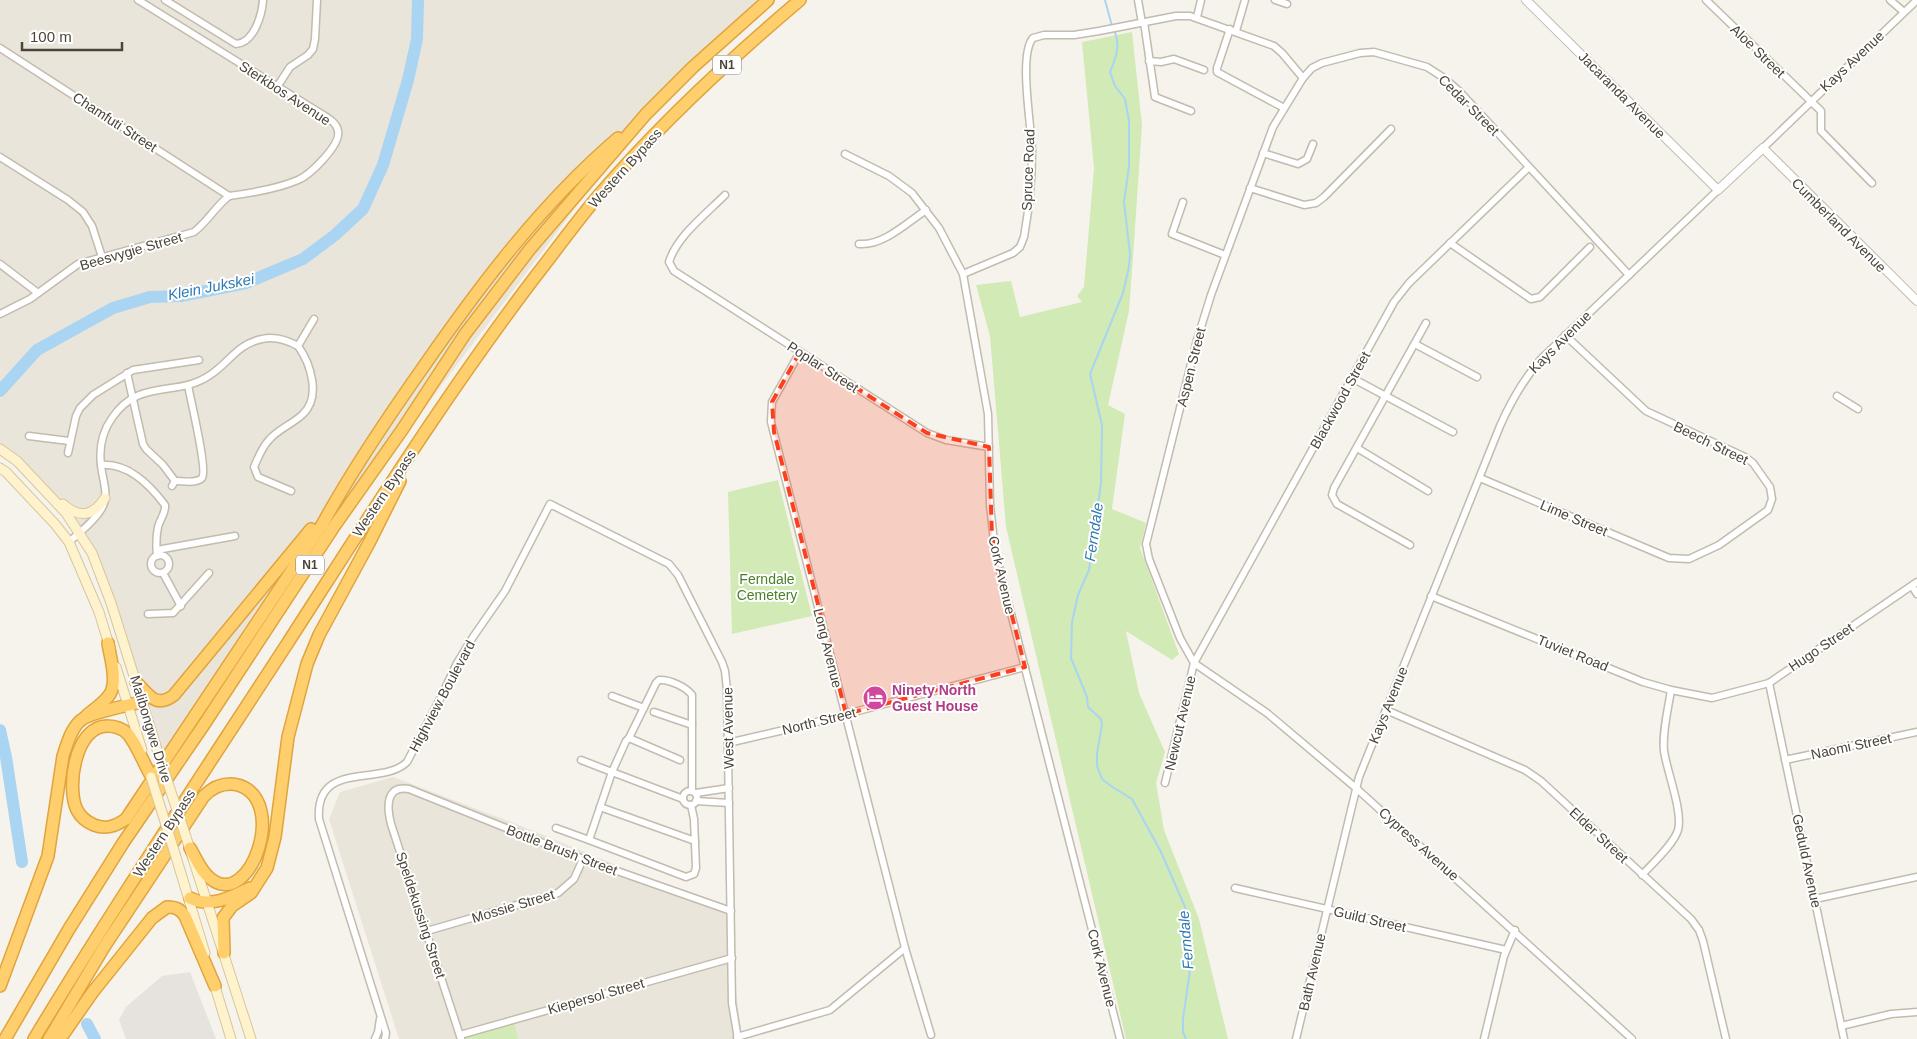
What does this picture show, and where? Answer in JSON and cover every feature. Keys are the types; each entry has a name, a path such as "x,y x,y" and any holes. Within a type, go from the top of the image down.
{"highway":[{"name":"Western Bypass","path":"5,1039 69,929 123,843 209,718 335,525 402,430 465,334 530,250 646,114 692,67 768,0"},
{"name":"Western Bypass","path":"34,1039 143,863 478,354 598,196 707,82 800,0"},
{"path":"150,776 132,740 124,731 114,726 103,726 94,730 86,737 80,747 75,764 72,788 77,811 84,818 100,827 111,827 126,819 322,526 339,494 402,398 492,270 594,159 646,114"},
{"path":"224,953 223,918 232,906 251,893 264,875 269,862 275,837 288,736 307,664 319,635 369,544 419,441"},
{"path":"136,682 152,698 158,701 167,701 174,695 339,494"},
{"path":"0,986 48,856 64,756 68,742 74,729 104,701 112,689 113,678 108,643"},
{"path":"84,718 142,702"},
{"path":"50,1039 104,947 204,796 214,788 229,784 242,787 255,797 261,815 261,836 255,860 244,876 228,884 214,882 205,873 188,842"},
{"path":"190,898 208,903 237,894 258,884"},
{"path":"60,1039 92,993 152,918 166,907 177,908 185,916 215,986"}],"main road":[{"name":"Malibongwe Drive","path":"0,449 17,461 48,493 80,532 92,554 111,603 251,1039"},
{"name":"Malibongwe Drive","path":"0,468 55,524 68,542 100,612 108,643 190,898 231,1039"},
{"path":"48,493 81,514 96,509 105,498"}],"street":[{"name":"Sterkbos Avenue","path":"138,0 334,123 338,131 338,139 305,177 283,185 229,196"},
{"path":"166,0 236,44 245,42 250,36 260,17 263,0"},
{"path":"277,87 290,67 308,55 313,49 316,39 317,0"},
{"path":"1138,0 1154,97 1191,111"},
{"path":"1197,17 1201,0"},
{"path":"1245,0 1217,72 1284,108"},
{"path":"1275,0 1287,4"},
{"name":"Jacaranda Avenue","path":"1526,0 1718,190"},
{"name":"Aloe Street","path":"1706,0 1822,114 1821,131 1872,183"},
{"path":"1890,0 1904,12"},
{"name":"Kays Avenue","path":"1356,788 1431,596 1500,426 1517,390 1541,359 1917,0"},
{"path":"1143,22 1176,16 1197,17 1267,42 1279,49 1303,78"},
{"name":"Spruce Road","path":"962,274 1013,254 1020,247 1024,236 1032,162 1026,68 1029,44 1033,38 1041,35 1074,35 1143,22"},
{"name":"Chamfuti Street","path":"0,48 229,196"},
{"name":"Cedar Street","path":"1303,78 1312,68 1322,63 1368,52 1386,55 1426,68 1451,83 1628,275"},
{"path":"1149,61 1174,60 1204,70"},
{"name":"Aspen Street","path":"1194,663 1180,638 1149,559 1146,544 1197,340 1225,255 1263,153 1284,108 1303,78"},
{"path":"1250,188 1300,204 1316,203 1391,129"},
{"path":"1263,153 1298,164 1307,159 1313,144"},
{"name":"Cumberland Avenue","path":"1763,148 1917,301"},
{"name":"Cork Avenue","path":"845,154 899,182 912,193 946,239 962,274 987,403 992,537 1120,1039"},
{"path":"0,157 68,200 83,212 92,226 102,257"},
{"name":"Blackwood Street","path":"1194,663 1399,294 1528,168"},
{"name":"Poplar Street","path":"725,195 691,229 672,252 669,262 674,271 927,433 946,440 989,447"},
{"name":"Beesvygie Street","path":"0,314 38,293 78,264 194,232 202,226 229,196"},
{"path":"1183,202 1172,234 1225,255"},
{"path":"859,244 870,245 879,241 926,210"},
{"path":"1450,243 1526,297 1536,299 1590,247"},
{"path":"0,264 38,293"},
{"path":"298,346 314,319"},
{"path":"1410,544 1337,504 1332,499 1334,488 1426,322"},
{"name":"Beech Street","path":"1565,336 1646,411 1745,457 1753,463 1770,487 1772,499 1768,510 1719,545 1696,557 1682,560 1669,558"},
{"path":"68,542 97,515 103,506 105,498 100,465 102,437 107,426 120,409 133,397 153,389 188,385 210,375 239,348 263,338 275,338 298,346 305,357 311,376 313,389 310,405 304,413 267,441 254,467 258,476 291,491"},
{"path":"1415,344 1477,377"},
{"name":"Long Avenue","path":"800,352 772,402 771,422 905,948 931,1034"},
{"path":"68,453 72,426 80,408 93,395 127,373 141,368 199,360"},
{"path":"127,373 143,444 170,472 174,483 196,481 203,477 204,473 188,385"},
{"path":"1352,378 1371,389 1387,395 1453,432"},
{"path":"1837,396 1858,409"},
{"path":"29,436 69,441"},
{"path":"1357,448 1428,490"},
{"path":"100,465 117,466 136,476 165,504 166,510 161,519 157,536 157,553 152,560 151,567 156,572 162,573 168,568 168,562 164,556 157,553"},
{"name":"Lime Street","path":"1480,478 1669,558"},
{"name":"West Avenue","path":"550,504 662,559 674,569 725,671 728,690 732,1002 738,1038"},
{"name":"Highview Boulevard","path":"385,1039 386,1033 319,819 320,802 324,794 337,782 351,777 392,771 402,767 407,762 457,663 472,637 505,591 550,504"},
{"path":"157,553 235,536"},
{"path":"162,573 181,606"},
{"path":"148,614 173,612 181,606 209,573"},
{"path":"1915,584 1917,594"},
{"name":"Hugo Street","path":"1718,697 1769,683 1915,584"},
{"name":"Tuviet Road","path":"1431,596 1627,675 1671,690 1703,698 1718,697"},
{"name":"Newcut Avenue","path":"1166,783 1194,663"},
{"name":"Cypress Avenue","path":"1194,663 1267,713 1356,788 1632,1039"},
{"name":"North Street","path":"728,743 1025,667"},
{"path":"556,828 686,877 692,876 695,872 691,693 667,680 658,681 612,772 589,840"},
{"name":"Geduld Avenue","path":"1769,683 1844,1039"},
{"path":"1642,875 1673,840 1679,824 1664,749 1671,690"},
{"path":"612,696 644,708"},
{"name":"Elder Street","path":"1386,710 1525,770 1540,781 1691,919 1699,930 1726,1039"},
{"path":"654,712 692,725"},
{"name":"Naomi Street","path":"1785,760 1917,732"},
{"path":"629,738 680,760"},
{"path":"581,760 683,799 685,803 729,804"},
{"name":"Bottle Brush Street","path":"394,791 400,788 409,789 583,859 730,911"},
{"path":"683,799 686,792 729,788"},
{"name":"Bath Avenue","path":"1296,1039 1356,788"},
{"name":"Speldekussing Street","path":"394,791 388,802 391,824 461,1037"},
{"path":"600,807 694,841"},
{"name":"Mossie Street","path":"427,931 558,893 574,879 583,859"},
{"path":"1815,899 1917,877"},
{"name":"Guild Street","path":"1235,888 1506,950"},
{"path":"1484,1039 1506,950 1514,930"},
{"path":"738,1038 830,1010 905,948"},
{"name":"Kiepersol Street","path":"461,1037 732,958"},
{"path":"1842,1026 1891,1014 1917,1012"},
{"path":"375,1039 380,1018"}],"highlighted area":[{"path":"800,352 927,433 989,447 992,537 1025,667 846,714 774,432 772,402"}],"shaded area":[{"path":"0,0 769,0 646,114 160,759 92,554 49,493 0,449"},
{"path":"393,777 526,828 726,910 742,1039 399,1039 329,819 340,792"},
{"path":"190,972 216,1039 126,1039 119,1020 126,1007 162,976"}],"green space":[{"path":"1132,32 1142,125 1129,311 1108,405 1125,414 1112,509 1146,523 1140,548 1179,654 1172,660 1126,631 1139,693 1165,752 1156,783 1164,830 1199,919 1228,1039 1126,1039 1006,527 990,336 976,285 1011,281 1020,317 1082,302 1077,296 1084,287 1094,168 1082,42"},
{"name":"Ferndale Cemetery","path":"778,480 812,616 732,634 728,492"},
{"path":"514,1021 518,1039 466,1039 465,1035"}],"waterway":[{"name":"Klein Jukskei","path":"0,391 37,350 113,308 150,297 181,296 246,283 303,259 335,235 363,209 383,165 408,80 417,39 418,0"},
{"name":"Ferndale","path":"1105,0 1112,26"},
{"name":"Ferndale","path":"1114,30 1117,41 1116,57 1110,72 1115,86 1125,99 1129,121 1129,166 1124,202 1130,254 1123,293 1090,374 1102,425 1101,483 1089,570 1078,595 1072,622 1071,658 1087,697 1088,707 1101,719 1102,725 1097,753 1097,766 1102,779 1132,799 1161,852 1185,907 1190,935 1191,963 1183,1019 1183,1032 1186,1039"},
{"name":"Klein Jukskei","path":"0,730 22,862"},
{"name":"Klein Jukskei","path":"87,1024 95,1039"}],"place":[{"name":"Ninety North Guest House","path":"875,698"}]}
